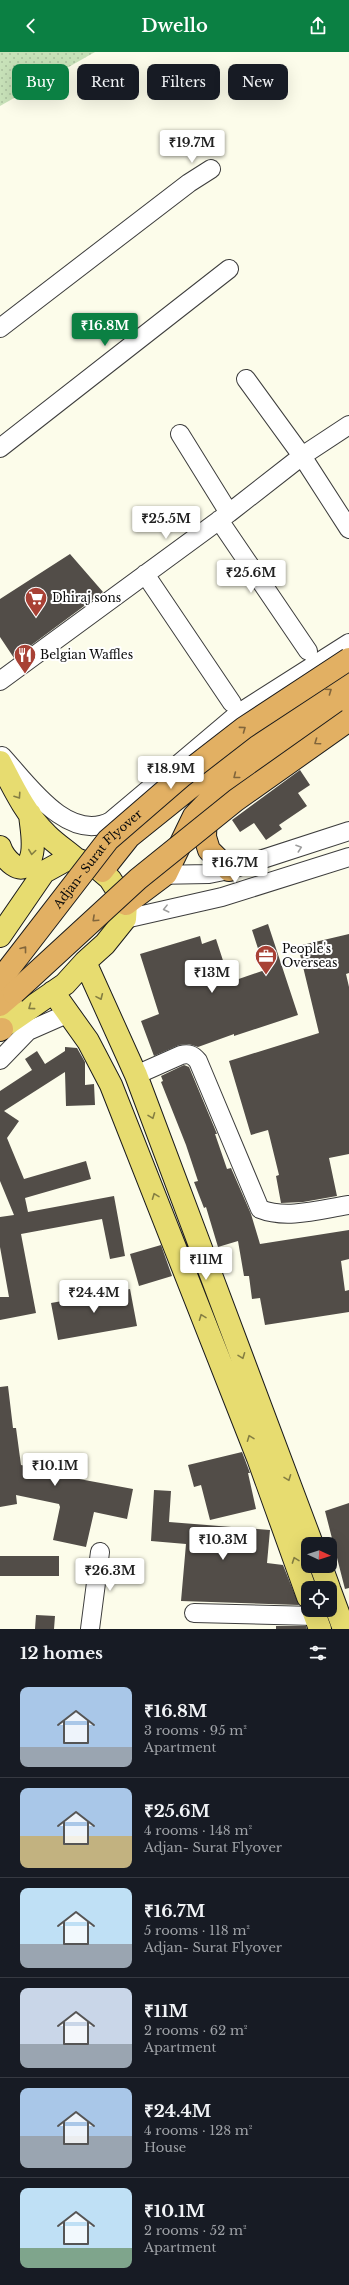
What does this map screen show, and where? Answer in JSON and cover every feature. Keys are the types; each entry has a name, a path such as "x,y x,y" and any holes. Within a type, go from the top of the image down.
{"highway":[{"name":"Adjan- Surat Flyover","path":"0,980 108,840 182,776 244,728 349,659"},
{"path":"106,875 129,837 216,767 349,676"},
{"path":"126,911 166,874 194,816 215,794 240,773 349,698"},
{"path":"0,1005 138,879 236,800 349,720"},
{"path":"215,794 206,810 205,837 209,850 229,870"}],"main road":[{"path":"0,762 13,789 30,814 47,834 76,859 106,875 126,911 105,944 64,984 1,1029"},
{"path":"0,847 2,855 10,864 17,867 26,865 30,861 33,840 30,814"},
{"path":"0,936 44,872 64,861 76,859"},
{"path":"85,962 136,1075 309,1537"},
{"path":"54,992 88,1041 111,1085 255,1451 302,1581"},
{"path":"337,1609 344,1629"}],"street":[{"path":"0,328 189,184 211,169"},
{"path":"0,448 229,269"},
{"path":"246,379 302,456 349,529"},
{"path":"0,681 224,516 302,456 349,425"},
{"path":"180,434 224,516 308,651"},
{"path":"146,574 232,704"},
{"path":"0,754 50,808 68,820 89,827 102,826 110,821 239,713 349,643"},
{"path":"106,875 209,874 229,870 349,831"},
{"path":"126,911 222,897 349,857"},
{"path":"0,1060 28,1031 69,1013"},
{"path":"136,1075 187,1053 194,1056 198,1061 260,1209 271,1213 283,1213 349,1205"},
{"path":"90,1629 100,1552"},
{"path":"194,1613 301,1613"}],"green space":[{"path":"0,52 95,52 69,67 69,64 12,64 12,99 0,106"}],"building":[{"name":"Dhiraj sons","path":"70,554 103,592 14,658 0,637 0,599"},
{"path":"300,770 310,785 298,793 307,806 279,825 282,829 266,840 254,823 240,832 232,820"},
{"path":"268,924 298,1015 234,1036 234,1034 198,1047 189,1044 179,1045 154,1056 141,1021 159,1014 140,954 200,936 202,944 216,939 230,982 265,970 252,930"},
{"path":"349,934 349,973 346,974 349,987 349,1154 329,1158 337,1196 303,1202 281,1203 276,1176 279,1175 268,1130 251,1135 229,1061 319,1033 298,946"},
{"path":"65,1047 77,1048 85,1062 85,1085 94,1084 95,1105 66,1106 65,1072 4,1111 19,1121 7,1138 24,1179 86,1161 91,1179 25,1198 28,1212 114,1196 125,1256 110,1259 102,1219 21,1234 36,1313 0,1320 0,1297 9,1297 0,1247 0,1217 14,1215 0,1181 0,1091 32,1070 25,1059 37,1051 45,1064 65,1051"},
{"path":"184,1065 189,1067 217,1134 215,1134 227,1169 231,1168 251,1214 260,1244 349,1230 349,1259 341,1261 345,1291 349,1290 349,1312 265,1325 260,1298 252,1299 249,1276 244,1276 238,1241 218,1247 206,1207 204,1208 194,1182 198,1181 186,1145 161,1082 163,1081 161,1076"},
{"path":"161,1245 172,1276 139,1286 130,1254"},
{"path":"130,1289 137,1326 58,1340 51,1303"},
{"path":"8,1386 13,1428 16,1428 21,1465 64,1474 63,1476 133,1489 127,1519 94,1512 86,1547 53,1540 60,1507 59,1504 16,1495 17,1504 0,1507 0,1387"},
{"path":"242,1452 250,1473 248,1473 256,1509 210,1520 201,1485 194,1487 188,1465"},
{"path":"154,1490 171,1491 169,1522 270,1530 267,1563 283,1565 299,1605 181,1601 186,1544 151,1541"},
{"path":"349,1503 349,1588 345,1589 337,1558 337,1537 332,1537 325,1511"},
{"path":"0,1556 59,1556 59,1576 0,1576"},
{"path":"36,1615 55,1616 54,1629 35,1629"},
{"path":"276,1626 306,1626 307,1629 276,1629"}],"place":[{"name":"Dhiraj sons","path":"36,618"},
{"name":"Belgian Waffles","path":"25,674"},
{"name":"People's Overseas","path":"266,976"}]}
